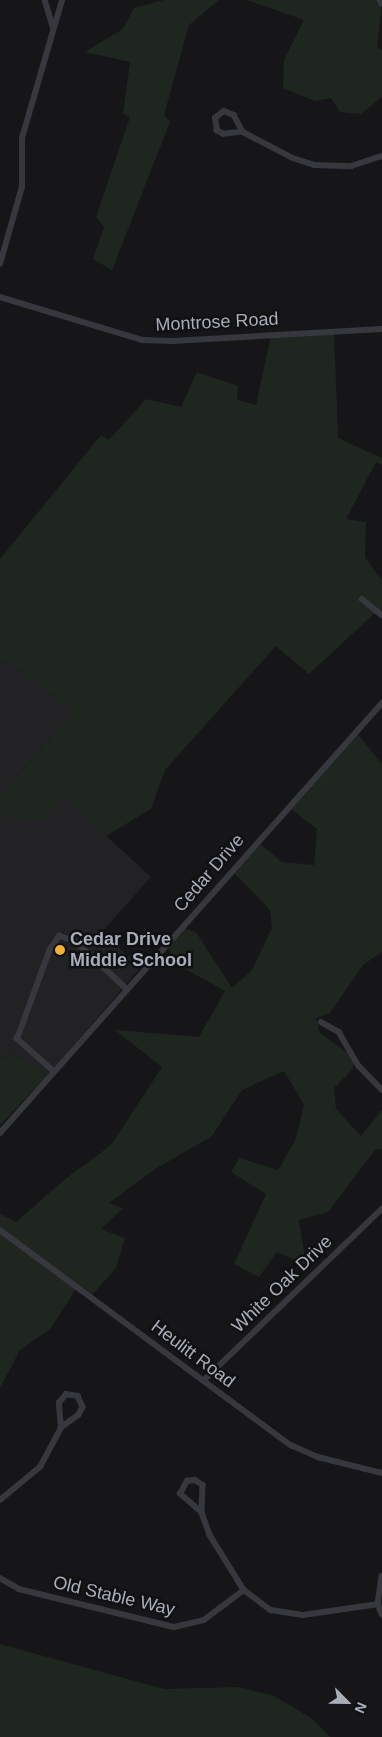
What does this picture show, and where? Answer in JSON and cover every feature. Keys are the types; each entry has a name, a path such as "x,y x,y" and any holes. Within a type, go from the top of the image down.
{"street":[{"path":"45,0 53,27"},
{"path":"0,264 23,180 22,138 62,0"},
{"path":"380,0 382,4"},
{"path":"243,132 231,113 220,112 215,118 214,125 220,133 243,132 293,158 314,165 351,166 382,156"},
{"name":"Montrose Road","path":"0,297 118,334 151,340 382,328"},
{"path":"362,599 382,615"},
{"name":"Cedar Drive","path":"0,1133 382,702"},
{"path":"54,1072 17,1039 50,950 59,936 72,939 127,989"},
{"path":"321,1022 339,1032 359,1066 382,1090"},
{"name":"White Oak Drive","path":"203,1381 382,1209"},
{"name":"Heulitt Road","path":"0,1230 203,1381 300,1450 382,1473"},
{"path":"0,1500 40,1467 61,1428 81,1411 81,1400 74,1394 66,1394 59,1403 61,1428"},
{"path":"202,1513 180,1494 182,1485 187,1481 195,1480 203,1485 202,1513 210,1535 244,1590 260,1604 284,1614 303,1615 378,1604"},
{"path":"382,1576 378,1604 382,1614"},
{"name":"Old Stable Way","path":"0,1578 20,1589 174,1626 204,1620 244,1590"}],"shaded area":[{"path":"164,0 219,0 189,25 164,115 170,122 112,270 93,259 104,227 96,217 130,117 123,114 130,62 85,52 123,29 134,8"},
{"path":"247,0 382,0 377,48 382,50 382,97 361,114 340,112 331,98 315,101 283,88 284,60 304,20"},
{"path":"334,331 338,438 382,458 382,465 376,462 346,519 366,522 365,557 382,581 382,618 376,612 309,674 276,646 165,770 151,809 106,836 65,798 41,819 10,819 0,811 0,796 74,711 6,660 0,665 0,559 101,435 109,440 146,399 181,407 197,372 238,386 237,400 256,405 271,335"},
{"path":"6,660 74,711 0,796 0,665"},
{"path":"356,732 382,764 382,952 363,965 330,1013 316,1018 320,1033 353,1057 353,1069 334,1088 336,1109 361,1136 382,1110 382,1149 375,1150 328,1212 299,1220 306,1265 277,1252 259,1277 234,1264 266,1194 231,1172 239,1158 278,1170 295,1141 304,1105 284,1071 242,1090 212,1136 155,1169 109,1203 123,1208 101,1229 125,1238 116,1268 90,1297 77,1287 51,1328 20,1350 0,1388 0,1214 16,1222 64,1180 111,1145 162,1067 115,1030 199,1037 225,991 173,962 168,945 183,928 196,932 232,988 252,970 272,928 270,910 231,870 257,841 282,862 314,865 317,829 287,806"},
{"name":"Cedar Drive Middle School","path":"65,798 151,877 101,933 141,967 47,1076 13,1053 0,1062 0,811 10,819"},
{"path":"13,1053 47,1076 0,1125 0,1062"},
{"path":"0,1644 164,1689 238,1687 274,1696 311,1718 330,1737 0,1737"}],"place":[{"name":"Cedar Drive Middle School","path":"60,950"}]}
